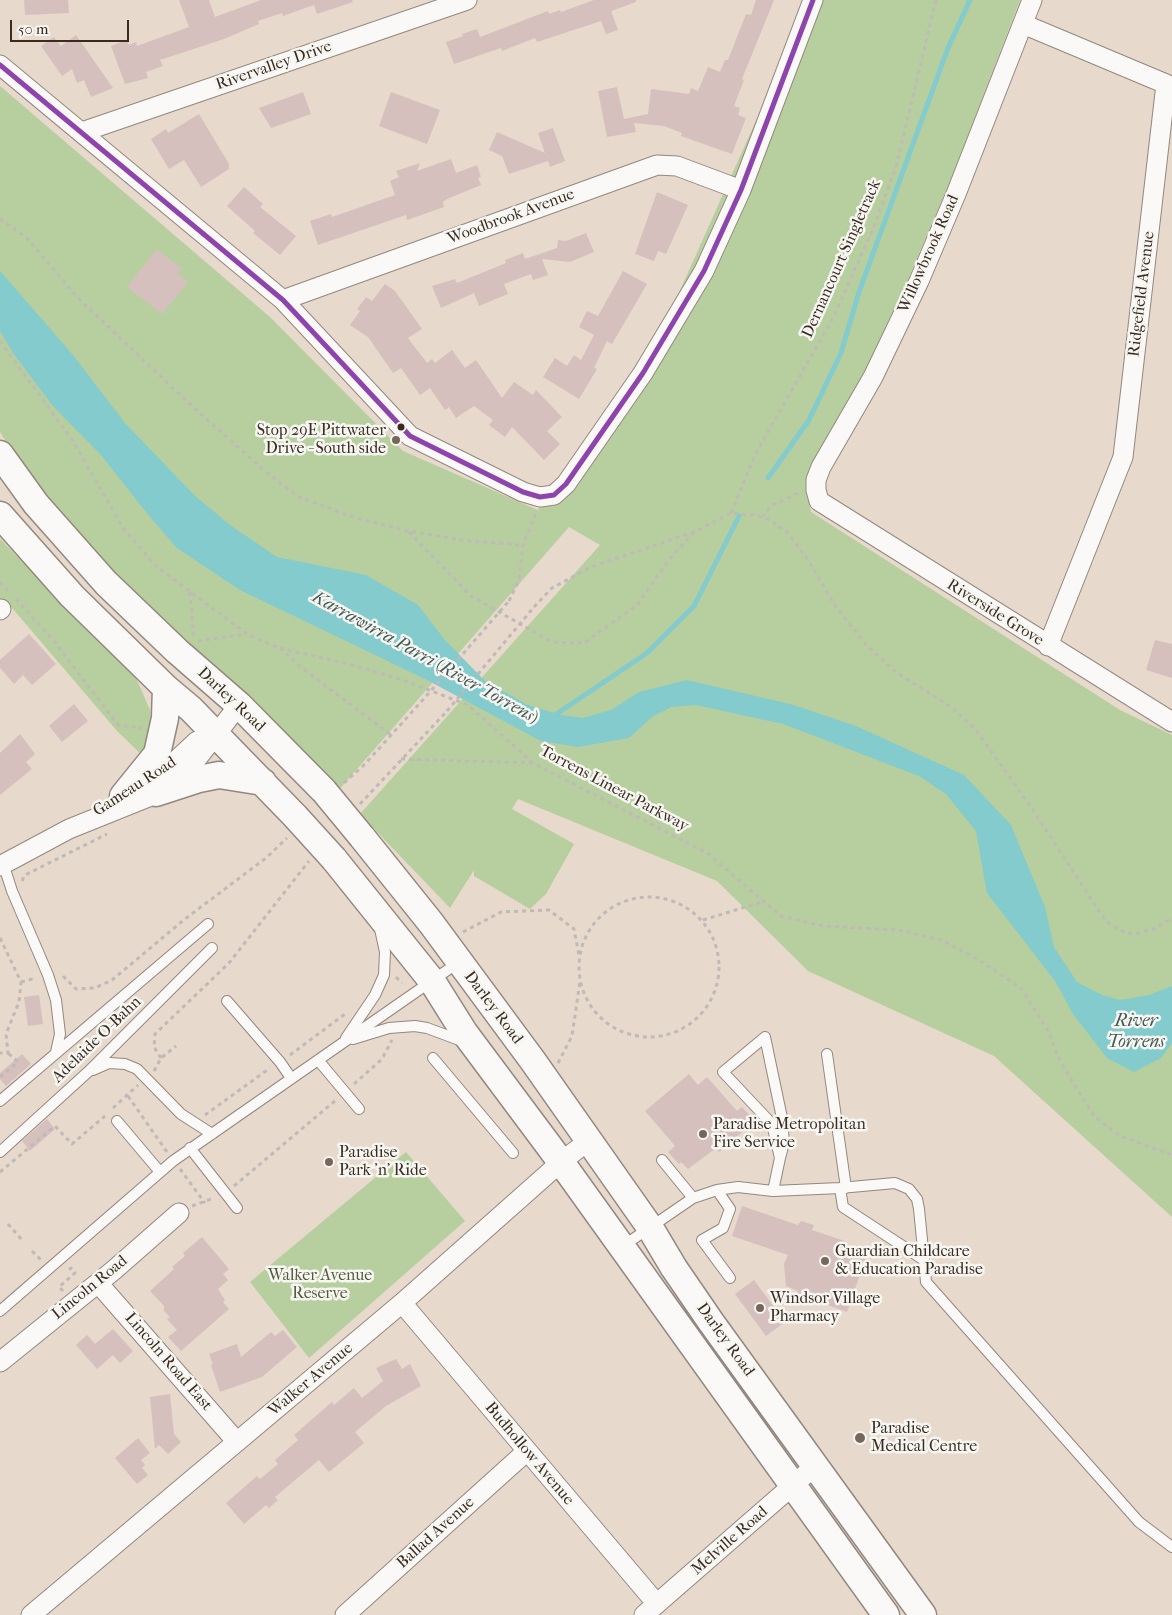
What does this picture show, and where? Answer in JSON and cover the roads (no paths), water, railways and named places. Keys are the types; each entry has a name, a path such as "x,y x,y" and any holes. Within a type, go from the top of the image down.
{"main road":[{"name":"Darley Road","path":"0,454 36,504 106,582 186,647 239,705 332,789 362,837 533,1061 649,1226 674,1268 923,1615"},
{"name":"Darley Road","path":"0,515 72,596 166,688 191,709 264,782 294,824 374,908 432,981 476,1048 561,1162 886,1615"},
{"path":"123,796 157,754 165,718 166,688"},
{"path":"156,793 199,778 219,775 264,782"}],"street":[{"name":"Rivervalley Drive","path":"82,132 467,0"},
{"path":"0,65 283,300 410,436 523,492 540,497 554,495 566,484 643,373 704,270 741,190 813,0"},
{"name":"Willowbrook Road","path":"818,493 821,467 873,377 919,281 956,194 1032,0"},
{"name":"Ridgefield Avenue","path":"1023,24 1166,84 1122,457 1048,646"},
{"name":"Woodbrook Avenue","path":"283,300 657,165 678,166 741,190"},
{"name":"Riverside Grove","path":"818,493 1048,646 1172,722"},
{"name":"Gameau Road","path":"1,863 73,827 156,793 183,772 213,733 239,705"},
{"name":"Gameau Road","path":"73,827 167,769 213,733"},
{"name":"Walker Avenue","path":"31,1615 402,1303 561,1162 588,1141"},
{"name":"Lincoln Road","path":"0,1362 98,1283 179,1213"},
{"name":"Lincoln Road East","path":"98,1283 238,1442"},
{"name":"Budhollow Avenue","path":"402,1303 527,1451 651,1609"},
{"name":"Ballad Avenue","path":"345,1615 527,1451"},
{"name":"Melville Road","path":"651,1609 794,1487 815,1466"}],"lane":[{"path":"1,863 48,974 56,1000 60,1034 56,1052"},
{"path":"343,1043 375,995 384,975 385,952 374,908"},
{"name":"Adelaide O-Bahn","path":"0,1101 208,924"},
{"name":"Adelaide O-Bahn","path":"0,1152 89,1071 212,948"},
{"path":"0,1311 190,1148 459,962"},
{"path":"228,1001 280,1062 290,1078"},
{"path":"343,1043 389,1028 415,1026 440,1032 476,1048"},
{"path":"773,1191 784,1143 782,1118 765,1037 723,1072 772,1124 780,1158"},
{"path":"827,1054 843,1188 843,1207 924,1260"},
{"path":"433,1058 513,1153"},
{"path":"318,1060 359,1109"},
{"path":"89,1071 109,1063 125,1064 137,1069 180,1114 212,1134"},
{"path":"117,1121 160,1172"},
{"path":"190,1148 223,1194 237,1208"},
{"path":"662,1160 693,1198"},
{"path":"621,1247 649,1226 693,1198 717,1190 738,1187 773,1191 843,1188 895,1183 909,1189 917,1199 920,1209 926,1282 1139,1522 1172,1547"},
{"path":"717,1190 730,1209 723,1228 702,1240 730,1278"}],"water":[{"name":"River Torrens","path":"0,271 73,355 125,423 194,495 230,525 277,557 366,575 418,605 444,639 485,681 528,705 561,715 583,718 611,710 639,692 687,680 794,705 856,726 964,775 1011,825 1045,907 1054,947 1077,982 1102,995 1120,1000 1149,995 1172,986 1172,1043 1161,1058 1134,1072 1107,1058 1073,1014 1055,981 987,893 976,831 946,794 919,776 783,724 696,705 671,707 652,717 629,738 578,747 541,741 427,680 240,590 177,548 101,455 53,406 13,353 0,331"}],"waterway":[{"path":"768,478 809,420 841,353 859,292 948,48 970,0"},
{"path":"552,717 647,653 694,606 739,516"}],"place":[{"name":"Stop 29E Pittwater Drive - South side","path":"396,440"},
{"name":"Paradise Metropolitan Fire Service","path":"703,1134"},
{"name":"Paradise Park 'n' Ride","path":"329,1162"},
{"name":"Guardian Childcare & Education Paradise","path":"825,1261"},
{"name":"Windsor Village Pharmacy","path":"760,1308"},
{"name":"Paradise Medical Centre","path":"860,1438"}],"water label":[{"name":"Karrawirra Parri (River Torrens)","path":"425,658"}],"park label":[{"name":"Walker Avenue Reserve","path":"320,1285"}]}
